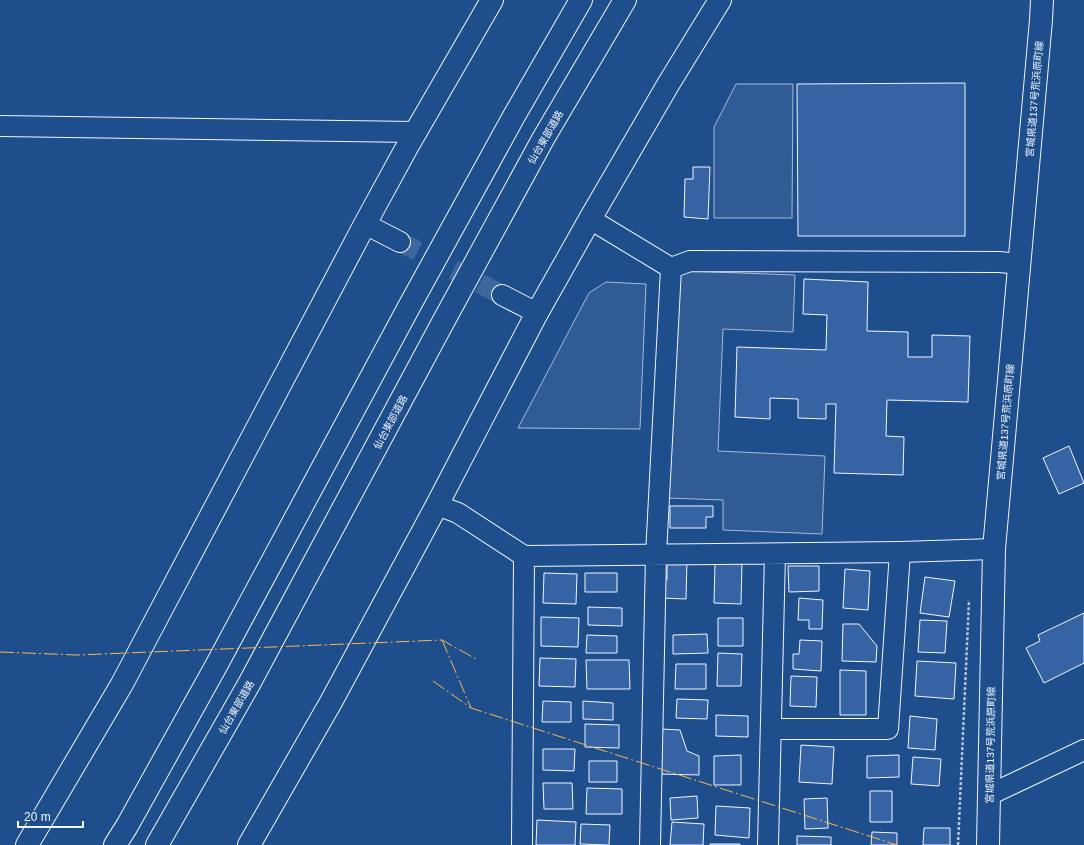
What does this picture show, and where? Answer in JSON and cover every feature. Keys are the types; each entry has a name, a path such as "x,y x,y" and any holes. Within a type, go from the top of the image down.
{"main road":[{"path":"27,845 122,684 365,224 492,0"},
{"path":"114,845 127,826 216,666 410,305 514,116 581,0"},
{"name":"仙台東部道路","path":"157,845 250,684 543,139 626,0"},
{"path":"249,845 331,702 437,505 537,313 590,219 720,0"},
{"name":"宮城県道137号荒浜原町線","path":"988,845 994,549 1042,0"}],"street":[{"path":"0,126 416,132"},
{"path":"590,219 671,268"},
{"path":"365,224 400,242"},
{"path":"671,268 690,261 999,262 1020,264"},
{"path":"650,845 656,555 671,268"},
{"path":"502,295 537,313"},
{"path":"437,505 458,513 524,556 774,554 994,549"},
{"path":"771,729 888,729 900,552"},
{"path":"768,845 774,554"},
{"path":"522,845 524,556"},
{"path":"989,796 1084,750"}],"path":[{"path":"958,845 969,594"}],"shaded area":[{"path":"736,84 793,84 792,218 714,218 714,127"},
{"path":"686,271 795,275 793,332 723,329 718,451 825,456 822,534 723,530 723,500 668,498 677,280"},
{"path":"606,282 646,284 640,429 518,428 589,293"}],"building":[{"path":"965,83 965,236 798,236 797,84"},
{"path":"693,167 710,167 708,219 684,217 685,179 693,179"},
{"path":"804,279 868,282 867,331 908,332 908,357 932,357 932,335 970,336 968,402 887,400 886,436 904,437 903,475 834,473 836,404 826,404 826,419 798,418 798,399 770,398 770,419 735,417 737,347 826,350 827,315 803,314"},
{"path":"1069,446 1084,483 1059,494 1043,458"},
{"path":"670,506 713,506 713,517 706,517 706,528 670,528"},
{"path":"667,560 687,561 686,599 661,598 661,580 667,580"},
{"path":"715,563 742,564 741,604 714,603"},
{"path":"788,566 819,566 819,591 789,592"},
{"path":"845,569 870,571 868,610 843,608"},
{"path":"544,573 577,574 576,604 543,603"},
{"path":"585,573 617,573 617,592 585,592"},
{"path":"925,577 955,581 949,617 920,613"},
{"path":"799,598 823,600 822,629 809,629 809,620 798,620"},
{"path":"588,607 622,608 622,626 588,625"},
{"path":"1084,613 1084,663 1044,683 1026,648 1040,641 1038,635"},
{"path":"541,617 579,618 578,647 541,646"},
{"path":"718,618 743,618 743,646 718,646"},
{"path":"920,620 947,621 945,653 918,652"},
{"path":"843,624 859,624 877,646 876,662 842,661"},
{"path":"707,634 708,653 673,654 673,635"},
{"path":"587,635 617,636 617,653 586,653"},
{"path":"800,640 822,641 821,671 793,669 793,654 799,654"},
{"path":"718,653 742,654 741,686 717,686"},
{"path":"540,658 576,659 575,687 539,686"},
{"path":"586,660 629,660 630,689 587,689"},
{"path":"917,661 956,663 954,699 915,696"},
{"path":"676,664 706,664 706,689 675,689"},
{"path":"840,670 866,671 866,715 840,715"},
{"path":"791,676 817,677 816,707 790,706"},
{"path":"677,699 708,700 707,719 676,718"},
{"path":"543,701 571,702 571,722 542,722"},
{"path":"583,701 613,703 613,720 583,719"},
{"path":"716,715 748,716 748,737 716,736"},
{"path":"910,716 937,719 935,750 908,748"},
{"path":"585,724 619,725 619,748 585,747"},
{"path":"661,729 680,730 687,751 699,756 699,775 659,774"},
{"path":"801,745 834,747 832,784 799,782"},
{"path":"543,749 575,749 574,771 543,770"},
{"path":"741,755 741,785 714,785 714,756"},
{"path":"899,755 899,777 867,778 867,756"},
{"path":"913,757 941,759 939,786 911,784"},
{"path":"589,761 617,761 617,782 589,782"},
{"path":"543,783 572,783 573,809 544,809"},
{"path":"587,788 622,789 622,814 586,814"},
{"path":"870,791 892,791 892,822 870,822"},
{"path":"697,796 698,818 671,820 670,798"},
{"path":"827,798 828,828 805,829 804,799"},
{"path":"716,806 750,808 749,838 715,835"},
{"path":"537,820 576,822 575,845 536,845"},
{"path":"672,822 704,824 703,845 670,845"},
{"path":"581,824 610,825 609,845 580,844"},
{"path":"924,828 950,828 950,845 923,845"},
{"path":"872,832 897,833 897,845 871,845"},
{"path":"797,836 831,837 831,845 797,845"},
{"path":"740,844 740,845 710,845"}],"tunnel":[{"path":"400,242 502,295"}],"power":[{"path":"442,640 471,708"},
{"path":"0,652 78,655 442,640 476,659"},
{"path":"433,681 471,708 897,845"}]}
